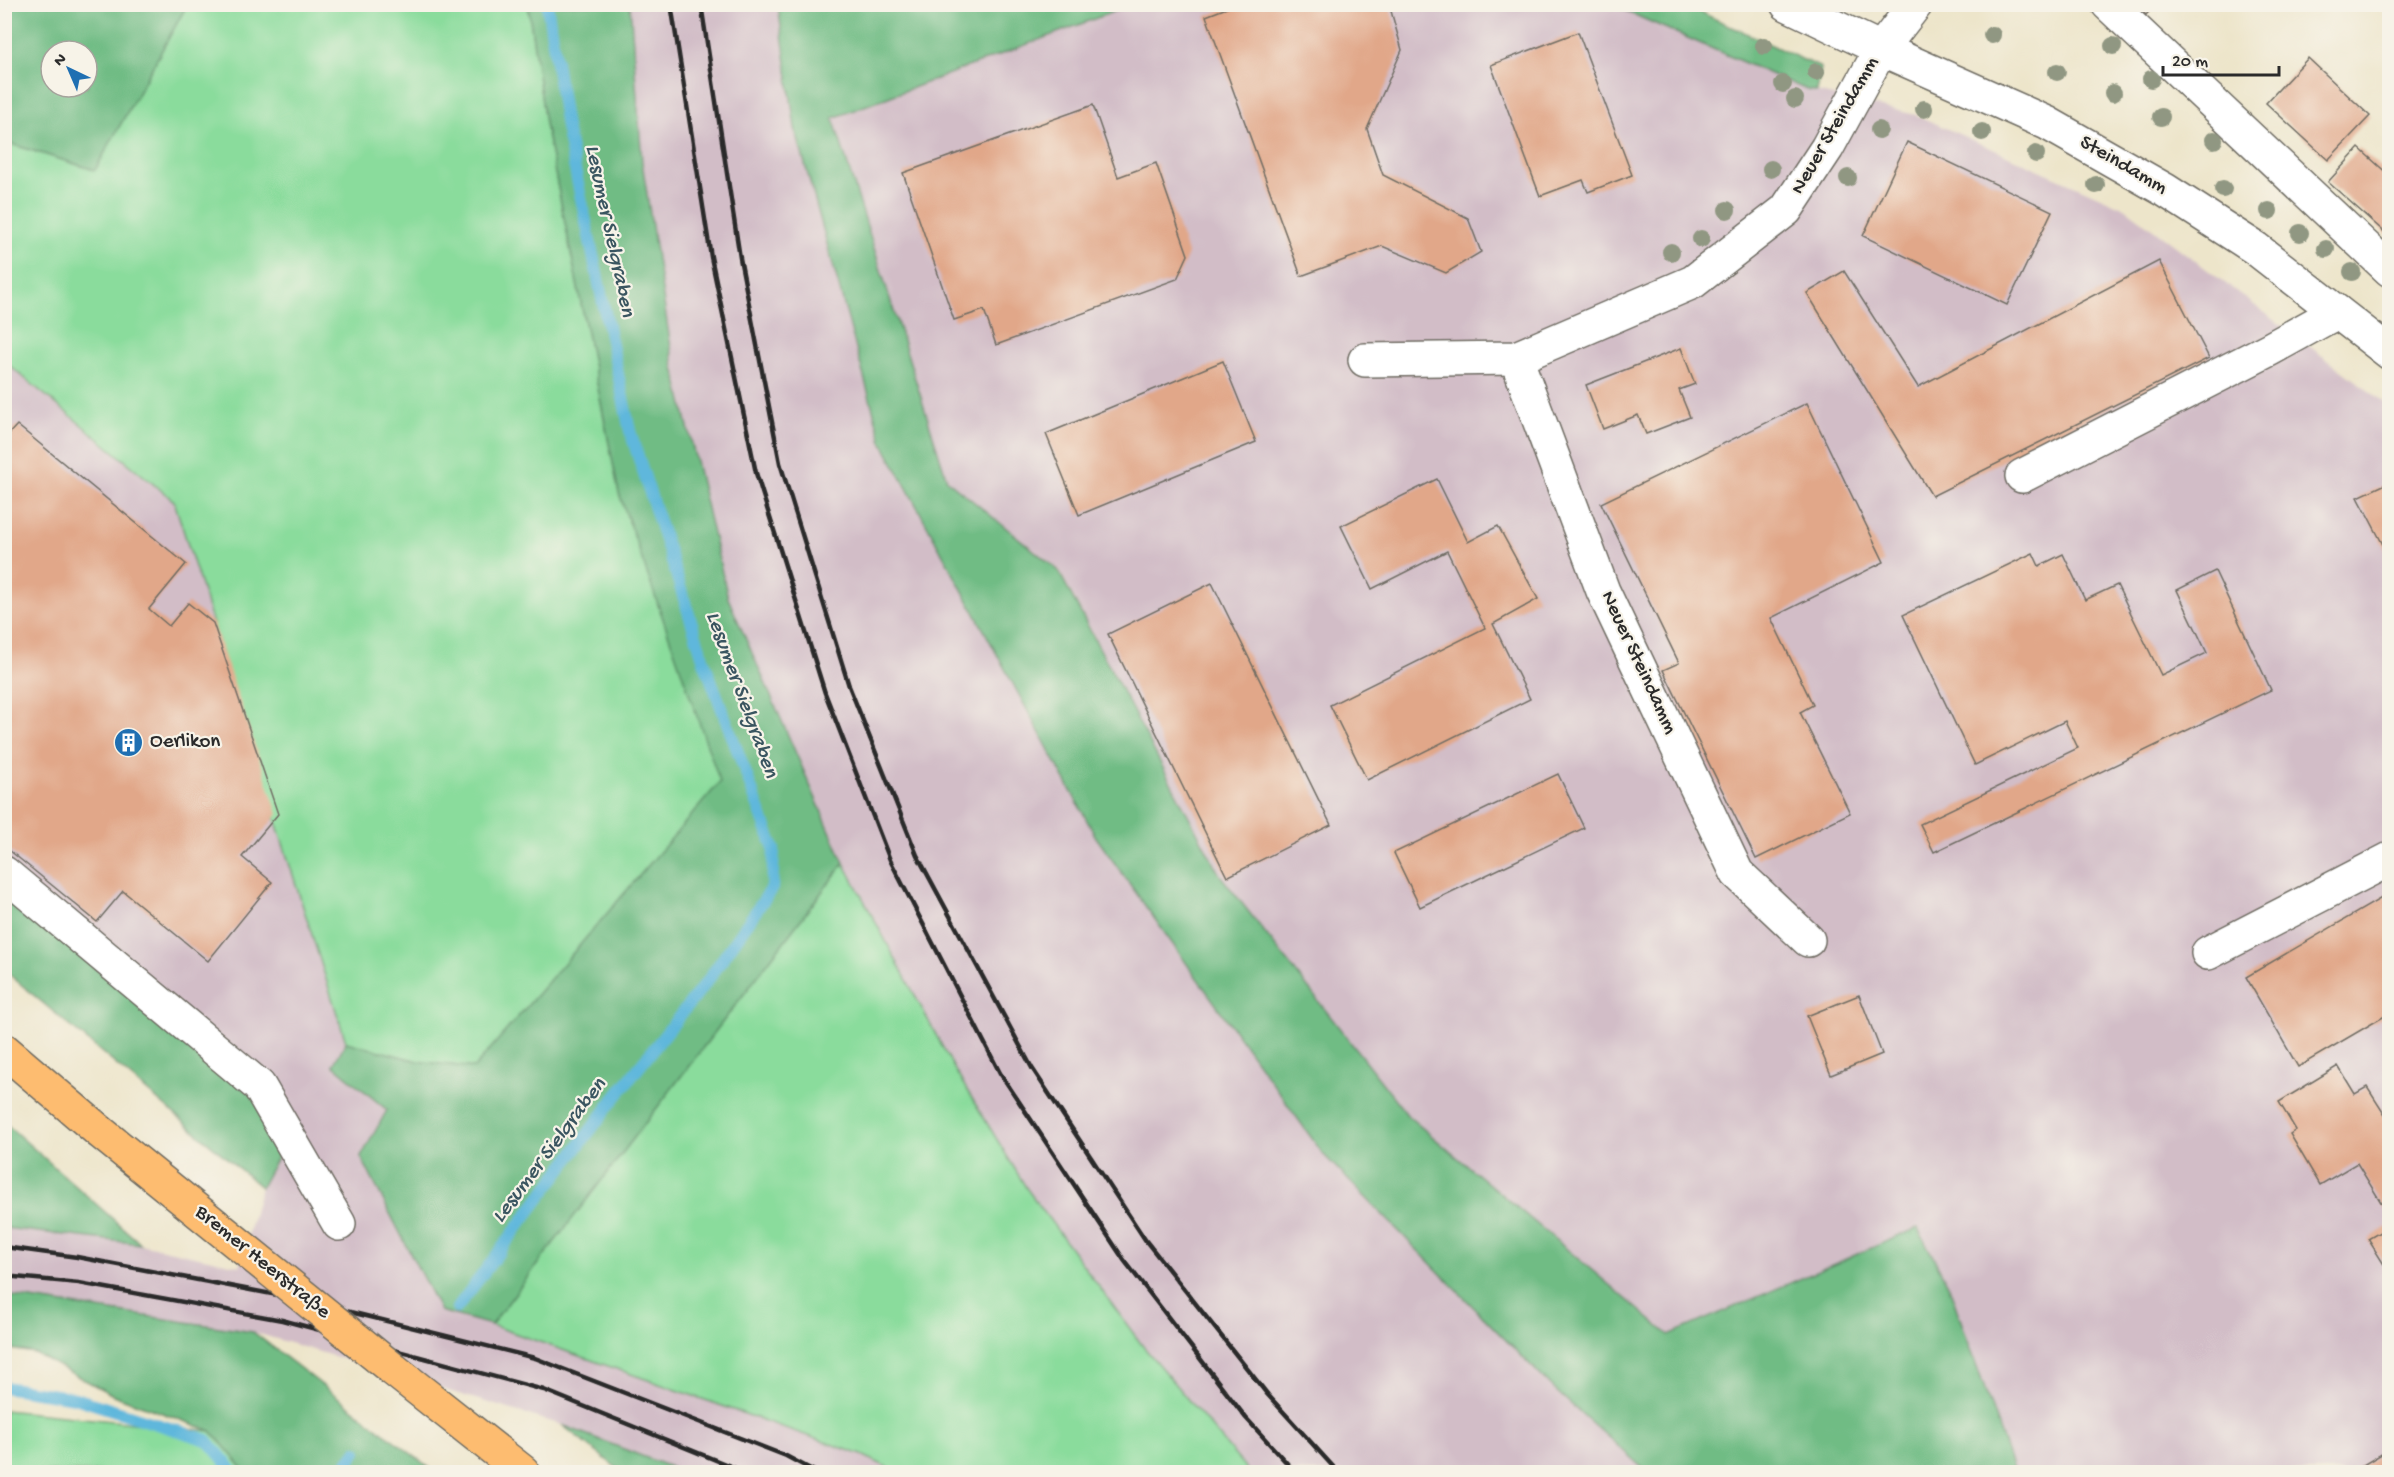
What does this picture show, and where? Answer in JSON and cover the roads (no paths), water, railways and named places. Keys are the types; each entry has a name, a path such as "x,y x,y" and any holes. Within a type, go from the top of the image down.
{"main road":[{"name":"Bremer Heerstraße","path":"4,1050 99,1131 523,1473"}],"street":[{"name":"Neuer Steindamm","path":"1365,360 1516,357 1693,282 1786,210 1827,148 1881,49 1787,4"},
{"path":"1881,49 1916,4"},
{"path":"2108,4 2390,270"},
{"name":"Steindamm","path":"1881,49 2047,123 2165,190 2255,248 2390,353"},
{"path":"2022,477 2260,355 2337,312"},
{"name":"Neuer Steindamm","path":"1516,357 1603,591 1737,873 1808,940"},
{"path":"2208,953 2390,859"},
{"path":"4,873 259,1086 339,1224"}],"waterway":[{"name":"Lesumer Sielgraben","path":"457,1308 614,1099 708,980 772,888 774,849 704,661 630,431 566,127 547,4"},
{"path":"4,1387 75,1398 207,1440 234,1472"},
{"name":"Lesumer Sielgraben","path":"341,1472 356,1452"}],"railway":[{"path":"671,4 711,257 756,473 825,693 890,860 1000,1073 1124,1260 1246,1418 1295,1472"},
{"path":"701,4 740,258 780,463 849,686 917,855 1032,1068 1146,1241 1268,1395 1338,1472"},
{"path":"4,1247 77,1257 298,1299 535,1358 786,1456 816,1472"},
{"path":"4,1276 79,1283 282,1320 544,1390 745,1472"}],"place":[{"name":"Oerlikon","path":"129,742"}]}
